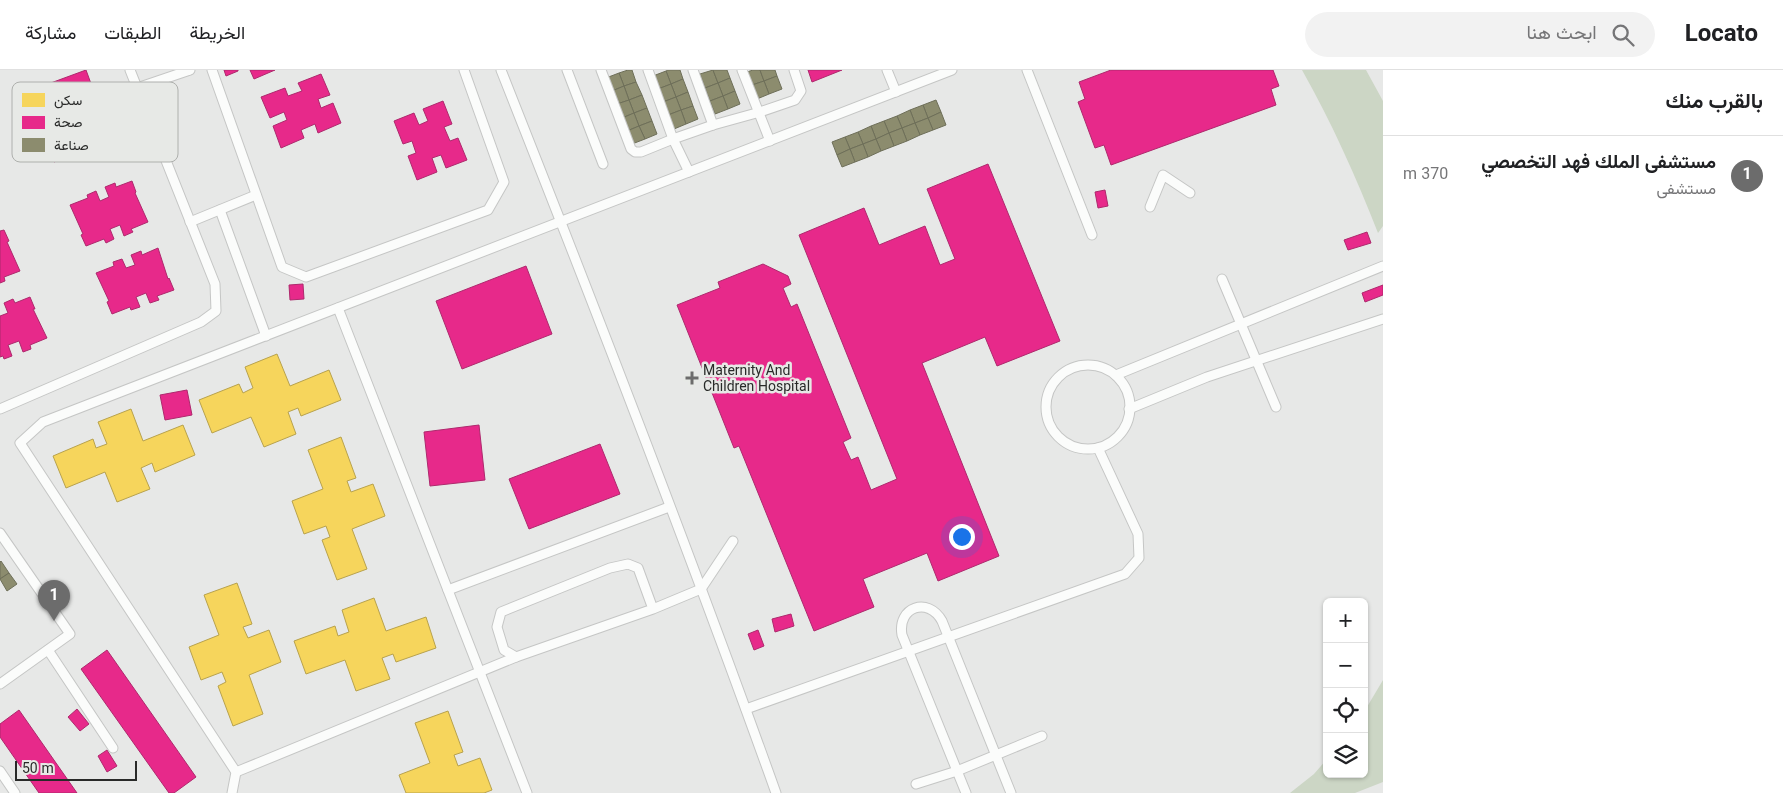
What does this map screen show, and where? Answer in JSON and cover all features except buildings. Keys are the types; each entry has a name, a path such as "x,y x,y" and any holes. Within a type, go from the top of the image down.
{"lane":[{"path":"130,70 135,82"},
{"path":"155,82 190,70"},
{"path":"212,70 282,267 306,277 488,210 504,182 464,70"},
{"path":"501,70 670,507 776,793"},
{"path":"567,70 603,164"},
{"path":"601,70 631,149 635,152 641,152 713,125 796,100 800,91 794,70"},
{"path":"648,70 673,139 689,172"},
{"path":"693,70 713,125"},
{"path":"742,70 770,140"},
{"path":"887,70 896,92"},
{"path":"232,793 236,772 20,443 43,422 952,70"},
{"path":"1027,70 1092,235"},
{"path":"0,409 201,322 216,311 214,284 166,162"},
{"path":"1150,207 1163,176 1190,193"},
{"path":"190,222 256,195"},
{"path":"220,210 266,336"},
{"path":"1116,375 1383,266"},
{"path":"1222,279 1276,407"},
{"path":"338,308 527,793"},
{"path":"1129,409 1207,377 1383,319"},
{"path":"1092,364 1108,369 1122,380 1130,402 1129,409 1126,426 1116,439 1106,446 1089,450 1071,446 1056,436 1047,420 1045,408 1048,392 1056,379 1068,369 1092,364"},
{"path":"746,709 1125,574 1139,558 1138,534 1098,448"},
{"path":"448,590 670,507"},
{"path":"0,533 70,634 0,684"},
{"path":"236,772 516,656 653,609 701,589 733,541"},
{"path":"516,656 504,650 497,628 501,612 610,568 628,564 638,568 653,609"},
{"path":"966,793 900,627 906,614 912,609 919,607 933,609 942,621 1011,793"},
{"path":"48,650 113,748"},
{"path":"916,784 957,771 1042,736"},
{"path":"0,771 15,793"}],"green space":[{"path":"1302,70 1366,70 1383,101 1383,226 1378,233 1343,150"},
{"path":"1383,680 1383,782 1355,793 1290,793 1314,774 1323,764 1323,778 1368,778 1368,705"}],"place":[{"name":"Maternity And Children Hospital","path":"692,378"},
{"name":"مستشفى الملك فهد التخصصي","path":"54,621"}]}
